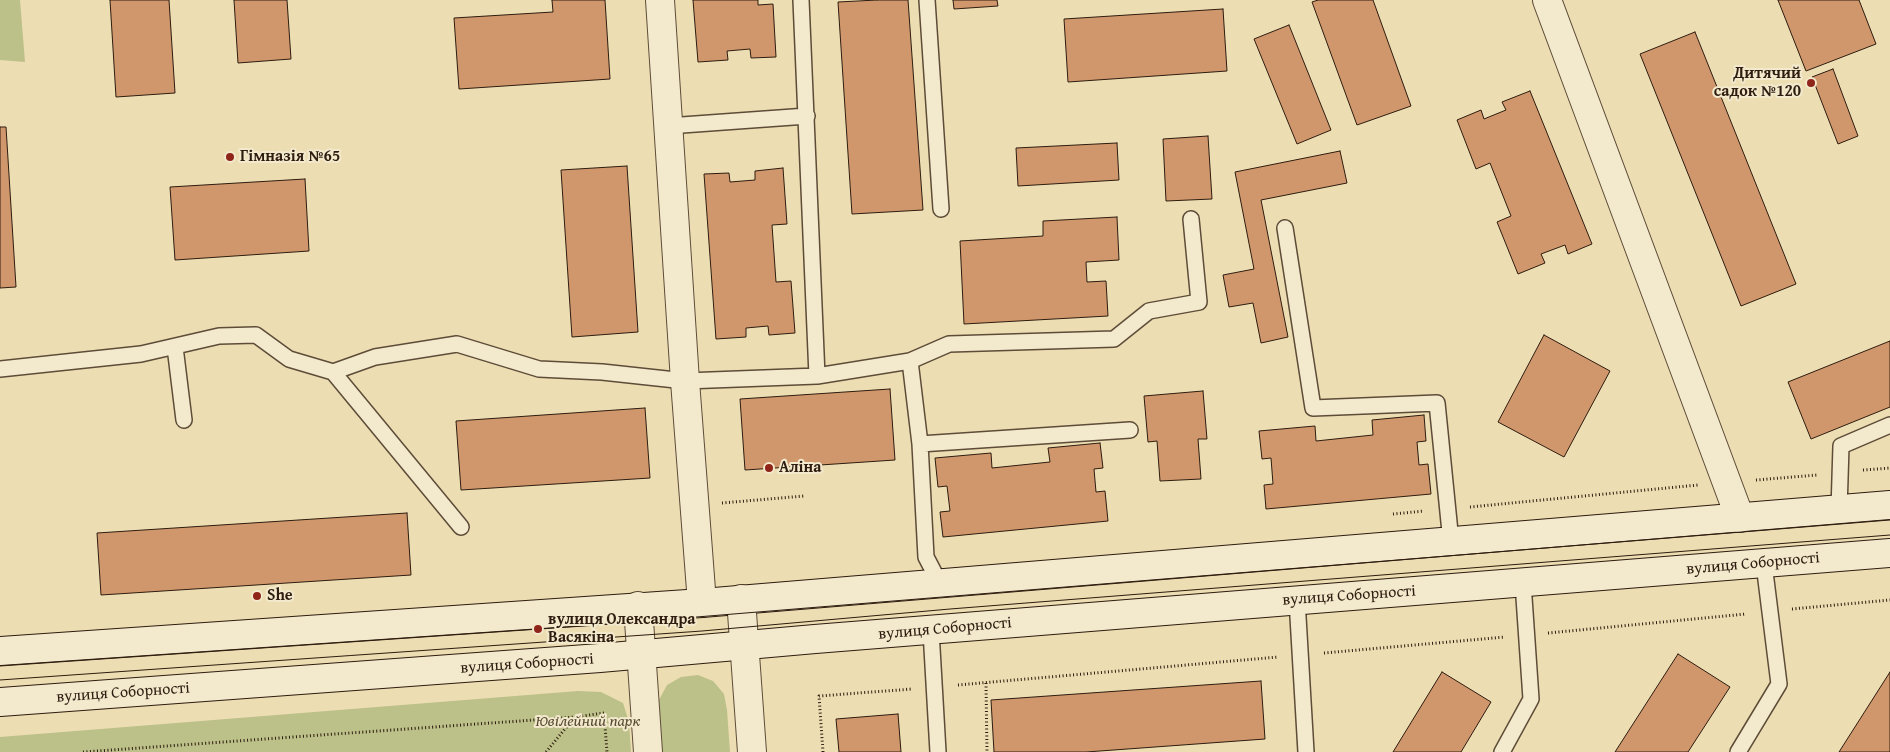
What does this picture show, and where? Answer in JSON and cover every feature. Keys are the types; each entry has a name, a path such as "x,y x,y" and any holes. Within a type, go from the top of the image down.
{"main road":[{"path":"660,0 685,382 702,603"},
{"path":"1547,0 1740,518"},
{"path":"0,650 702,603 1890,505"},
{"name":"вулиця Соборності","path":"0,702 641,655 1890,553"},
{"path":"741,599 752,752"},
{"path":"638,606 648,752"}],"lane":[{"path":"801,0 818,376"},
{"path":"927,0 941,209"},
{"path":"668,126 807,116"},
{"path":"333,372 375,356 457,344 538,369 602,372 685,382 818,376 910,361 949,344 1114,338 1149,311 1199,302 1191,219"},
{"path":"1285,228 1313,408 1437,403 1451,542"},
{"path":"0,369 142,354 219,336 256,335 290,360 333,372 461,527"},
{"path":"175,346 184,420"},
{"path":"910,361 920,444 926,557 939,582"},
{"path":"1839,510 1841,446 1890,425"},
{"path":"920,444 1130,430"},
{"path":"1738,752 1779,684 1764,564"},
{"path":"1502,752 1531,699 1523,583"},
{"path":"1298,600 1306,752"},
{"path":"930,630 938,752"}],"path":[{"path":"694,506 804,496"},
{"path":"823,752 819,696 934,688 1527,635 1890,600"},
{"path":"986,682 987,752"},
{"path":"83,752 575,717 604,713 607,752"},
{"path":"546,752 575,717"}],"green space":[{"path":"0,0 20,0 25,62 0,60"},
{"path":"698,675 713,681 724,694 730,752 661,752 659,700 667,685 681,677"},
{"name":"Ювілейний парк","path":"578,691 601,692 623,703 629,722 631,752 0,752 0,737"}],"building":[{"path":"110,0 169,0 175,93 116,97"},
{"path":"234,0 287,0 291,59 238,63"},
{"path":"552,0 605,0 610,79 459,89 454,18 553,12"},
{"path":"693,0 758,0 758,5 773,4 776,57 751,58 750,49 727,51 728,60 698,62"},
{"path":"908,0 923,210 852,214 838,2"},
{"path":"953,0 997,0 998,6 954,9"},
{"path":"1318,0 1373,0 1411,106 1357,125 1312,2"},
{"path":"1778,0 1859,0 1876,44 1806,71"},
{"path":"1223,9 1227,71 1068,82 1064,19"},
{"path":"1289,25 1331,130 1297,144 1254,39"},
{"path":"1695,32 1796,284 1741,306 1640,54"},
{"path":"1833,69 1858,136 1838,144 1812,77"},
{"path":"1530,91 1592,244 1568,254 1565,245 1541,254 1545,263 1518,274 1497,222 1511,216 1490,163 1476,169 1457,120 1481,110 1484,119 1506,110 1502,102"},
{"path":"0,127 6,127 16,287 0,288"},
{"path":"1208,136 1212,199 1166,201 1163,139"},
{"path":"1117,143 1119,180 1018,186 1016,148"},
{"path":"1340,151 1347,183 1261,200 1288,337 1261,343 1253,303 1229,307 1223,275 1254,269 1235,172"},
{"path":"627,166 638,332 572,337 561,170"},
{"path":"783,168 787,224 772,225 776,282 791,281 795,333 769,335 768,326 746,328 746,337 716,339 704,174 729,173 730,182 755,180 755,171"},
{"path":"305,179 309,251 175,260 170,187"},
{"path":"1117,217 1119,260 1086,262 1087,282 1106,281 1108,316 964,324 960,241 1043,236 1043,221"},
{"path":"1544,335 1610,371 1564,457 1498,422"},
{"path":"1890,341 1890,407 1811,439 1788,382"},
{"path":"890,389 895,460 745,470 740,399"},
{"path":"1203,391 1207,439 1198,439 1201,479 1160,481 1157,441 1148,442 1144,396"},
{"path":"645,408 650,478 461,490 456,421"},
{"path":"1424,415 1426,441 1417,442 1419,465 1428,464 1431,494 1266,509 1264,485 1273,484 1271,458 1262,459 1259,431 1315,426 1316,441 1373,435 1372,420"},
{"path":"1100,443 1103,468 1094,469 1096,492 1105,491 1108,521 943,537 940,512 950,511 947,486 938,487 935,458 991,453 992,468 1050,462 1048,448"},
{"path":"407,513 411,575 101,595 97,533"},
{"path":"1678,654 1730,687 1688,752 1615,752"},
{"path":"1442,672 1491,702 1461,752 1393,752"},
{"path":"1890,672 1890,752 1839,752"},
{"path":"1261,681 1265,739 1086,752 994,752 991,700"},
{"path":"898,714 901,752 839,752 836,719"}],"tram line":[{"path":"0,666 598,625 1890,520"},
{"path":"0,680 702,631 950,609 1890,535"}],"place":[{"name":"Дитячий садок №120","path":"1811,83"},
{"name":"Гімназія №65","path":"230,157"},
{"name":"Аліна","path":"769,468"},
{"name":"She","path":"257,596"},
{"name":"вулиця Олександра Васякіна","path":"538,629"}]}
